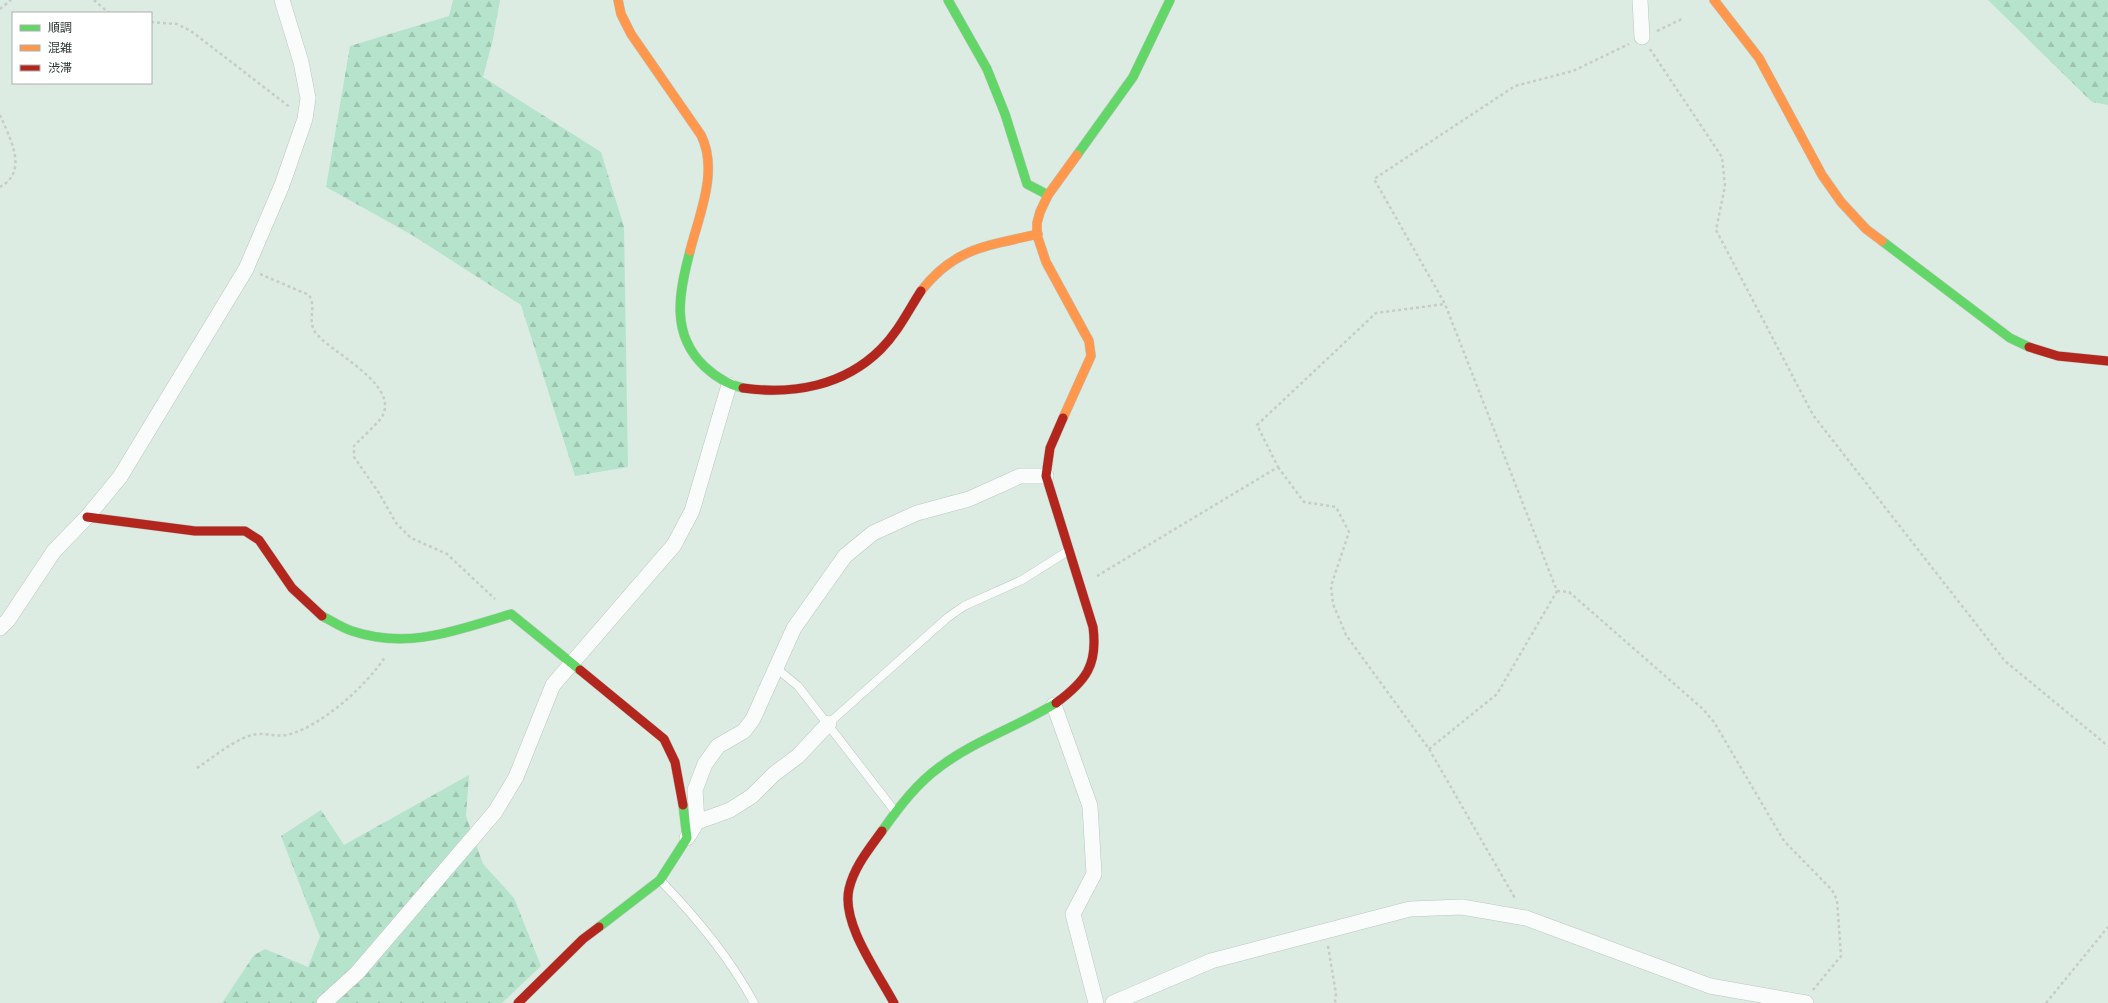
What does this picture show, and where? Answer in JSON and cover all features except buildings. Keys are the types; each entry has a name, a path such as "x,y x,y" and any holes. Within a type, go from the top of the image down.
{"street":[{"path":"0,628 8,620 54,551 86,517 120,477 246,269 282,185 305,119 308,98 301,62 282,0"},
{"path":"618,0 621,14 631,34 701,135 708,150 709,168 704,198 679,306 681,328 689,346 705,369 729,385 753,391 797,392 823,385 844,375 864,363 883,346 894,333 926,285 941,269 954,259 971,251 1038,234"},
{"path":"948,0 987,69 1005,114 1027,184 1048,195"},
{"path":"894,1003 852,922 847,906 848,889 857,868 895,811 916,787 954,756 1054,705 1073,691 1088,669 1095,651 1093,627 1046,476 1050,448 1092,356 1089,341 1084,329 1042,255 1036,224 1040,210 1048,195 1134,77 1170,0"},
{"path":"1640,0 1642,37"},
{"path":"1714,0 1759,58 1822,175 1841,202 1866,228 2010,338 2031,350 2057,357 2108,361"},
{"path":"324,1003 357,973 495,812 516,777 553,685 674,545 692,511 729,385"},
{"path":"518,1003 583,939 660,880 697,822 695,790 705,764 718,746 744,731 776,668 794,628 841,562 873,533 916,513 969,499 1020,476 1046,476"},
{"path":"86,517 195,531 245,530 259,540 292,588 321,615 352,631 397,640 426,638 511,614 572,662 664,739 675,762 683,800 687,838"},
{"path":"1054,705 1090,806 1094,874 1073,914 1096,1003"},
{"path":"697,822 730,810 752,796 774,774 798,756 829,723"},
{"path":"1113,1003 1211,961 1410,909 1462,907 1526,918 1710,986 1805,1003"}],"lane":[{"path":"829,723 947,618 964,606 1022,580 1070,550"},
{"path":"776,668 798,686 829,723 895,811"},
{"path":"660,880 681,902 732,965 754,1003"}],"path":[{"path":"0,9 11,0"},
{"path":"94,0 108,12"},
{"path":"1557,592 1445,304 1374,179 1515,86 1573,71 1682,19"},
{"path":"152,22 177,24 191,31 305,119"},
{"path":"1642,37 1722,157 1725,186 1716,230 1813,415 2005,661 2108,746"},
{"path":"0,116 15,155 16,171 7,183 0,187"},
{"path":"246,269 309,295 313,302 311,325 316,334 351,360 380,389 385,404 383,415 354,446 354,457 379,493 396,523 411,538 447,554 511,614"},
{"path":"1445,304 1376,312 1257,425 1278,467 1304,502 1336,507 1349,532 1330,586 1333,604 1346,635 1429,749 1526,918"},
{"path":"1081,586 1278,467"},
{"path":"1429,749 1497,694 1557,592"},
{"path":"1557,592 1569,592 1703,709 1714,722 1784,841 1832,890 1837,900 1841,956 1805,1003"},
{"path":"197,768 242,739 254,734 285,735 307,728 344,702 382,661 397,640"},
{"path":"2046,1003 2108,927"},
{"path":"1326,931 1336,994 1335,1003"}],"green space":[{"path":"453,0 500,0 493,39 483,77 601,152 624,227 628,467 575,476 521,305 412,235 326,187 350,46 449,16"},
{"path":"1988,0 2108,0 2108,105 2092,102"},
{"path":"469,775 466,816 483,864 514,898 541,966 502,1003 222,1003 254,955 265,949 308,967 320,937 281,836 321,810 344,845"}],"traffic: fast":[{"path":"948,0 987,69 1005,114 1027,184 1048,195"},
{"path":"1077,155 1133,77 1170,0"},
{"path":"1882,241 2010,338 2029,347"},
{"path":"690,251 683,282 680,312 686,341 694,354 709,371 727,383 743,388"},
{"path":"322,616 352,631 393,639 433,636 511,614 580,670"},
{"path":"882,831 916,788 941,766 969,748 1056,703"},
{"path":"599,927 660,880 687,838 683,805"}],"traffic: slow":[{"path":"618,0 621,14 631,34 701,135 706,149 708,163 706,193 690,251"},
{"path":"1714,0 1759,58 1822,175 1841,202 1866,229 1882,241"},
{"path":"1063,418 1091,356 1089,341 1046,262 1037,235 1037,223 1040,212 1048,195 1077,155"},
{"path":"921,291 934,276 947,265 974,250 1038,234"}],"traffic: jam":[{"path":"743,388 762,390 799,388 817,385 851,372 881,349 898,328 921,291"},
{"path":"2029,347 2058,356 2108,361"},
{"path":"1056,703 1075,687 1088,671 1094,652 1093,627 1046,476 1050,448 1063,418"},
{"path":"87,517 195,531 245,531 259,540 292,588 322,616"},
{"path":"580,670 664,739 675,762 683,805"},
{"path":"882,831 862,858 854,873 849,889 848,902 850,917 862,948 894,1003"},
{"path":"518,1003 583,939 599,927"}]}
